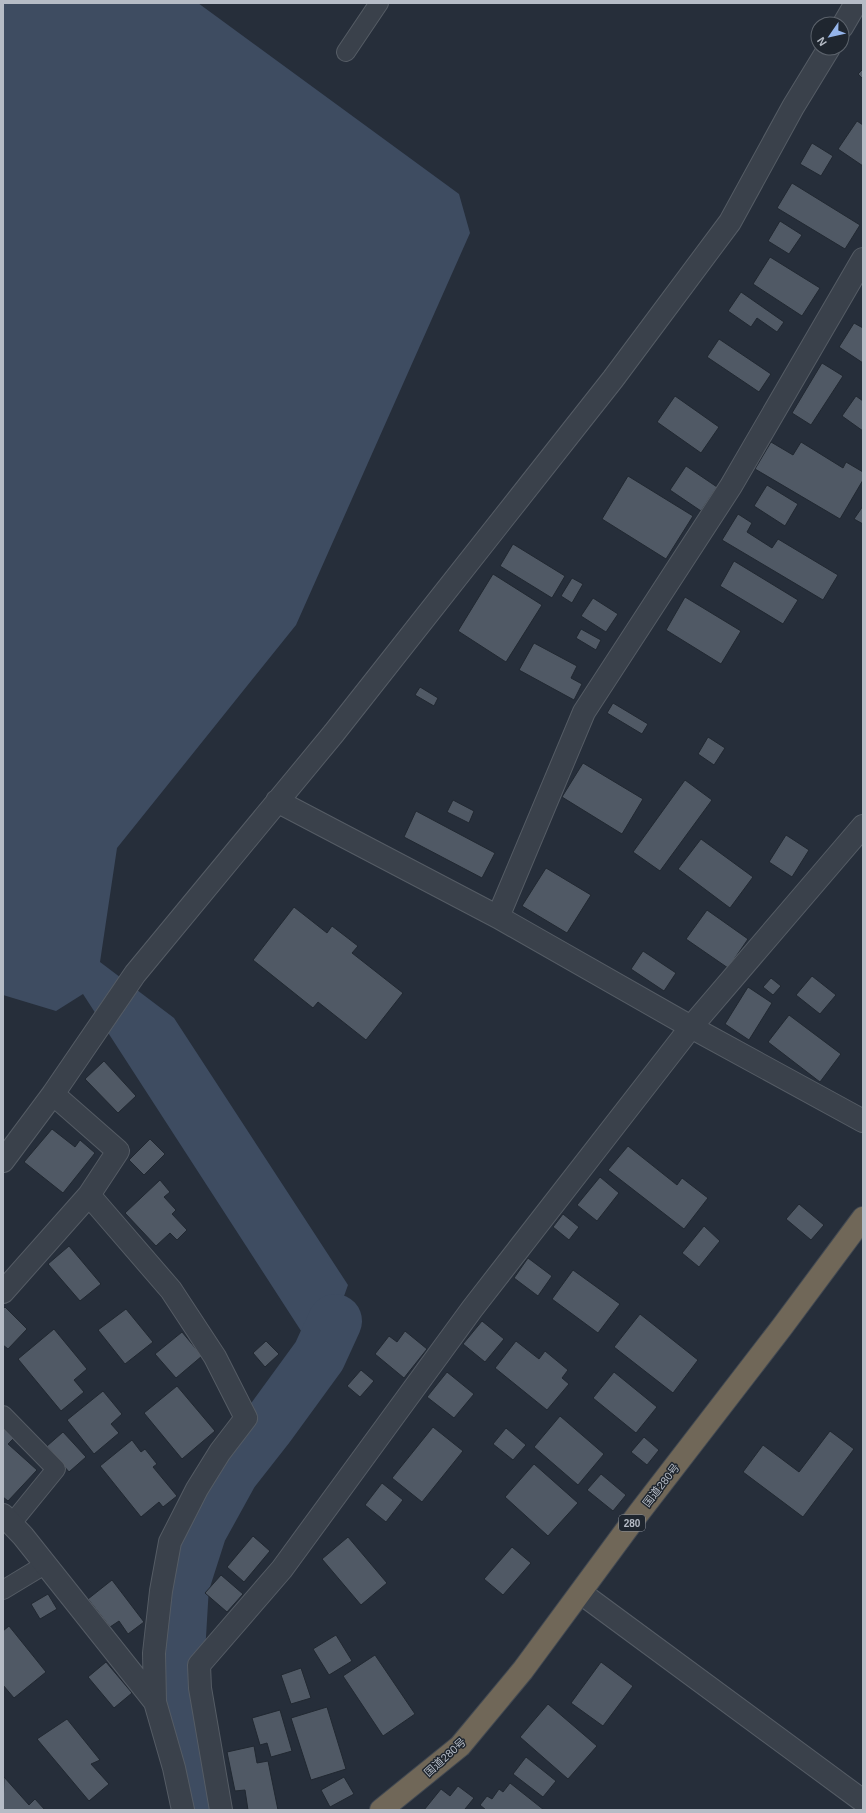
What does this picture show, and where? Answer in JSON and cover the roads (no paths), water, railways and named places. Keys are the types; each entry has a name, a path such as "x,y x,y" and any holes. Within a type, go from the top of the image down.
{"highway":[{"name":"国道280号","path":"392,1807 460,1746 523,1670 863,1218"}],"street":[{"path":"848,16 856,3"},
{"path":"3,1161 53,1094 135,974 334,732 613,379 730,222 793,108 824,56"},
{"path":"498,917 584,712 731,486 863,260"},
{"path":"277,801 498,917 691,1027 863,1121"},
{"path":"221,1810 200,1688 199,1665 282,1569 472,1308 691,1027 863,826"},
{"path":"3,1292 89,1195 118,1151 53,1094"},
{"path":"89,1195 172,1290 215,1357 246,1418 220,1452 197,1489 170,1542 161,1591 156,1637 155,1702 174,1768 183,1810"},
{"path":"7,1519 46,1564 155,1702"},
{"path":"581,1592 863,1801"}],"lane":[{"path":"346,52 379,3"},
{"path":"3,1415 56,1470 7,1519"},
{"path":"3,1590 46,1564"}],"water":[{"path":"3,3 198,3 459,194 470,233 296,625 117,848 100,962 174,1018 348,1285 335,1321 305,1337 83,994 56,1011 3,995"}],"waterway":[{"path":"202,1810 178,1653 182,1586 200,1530 232,1472 319,1356 335,1321"}]}
